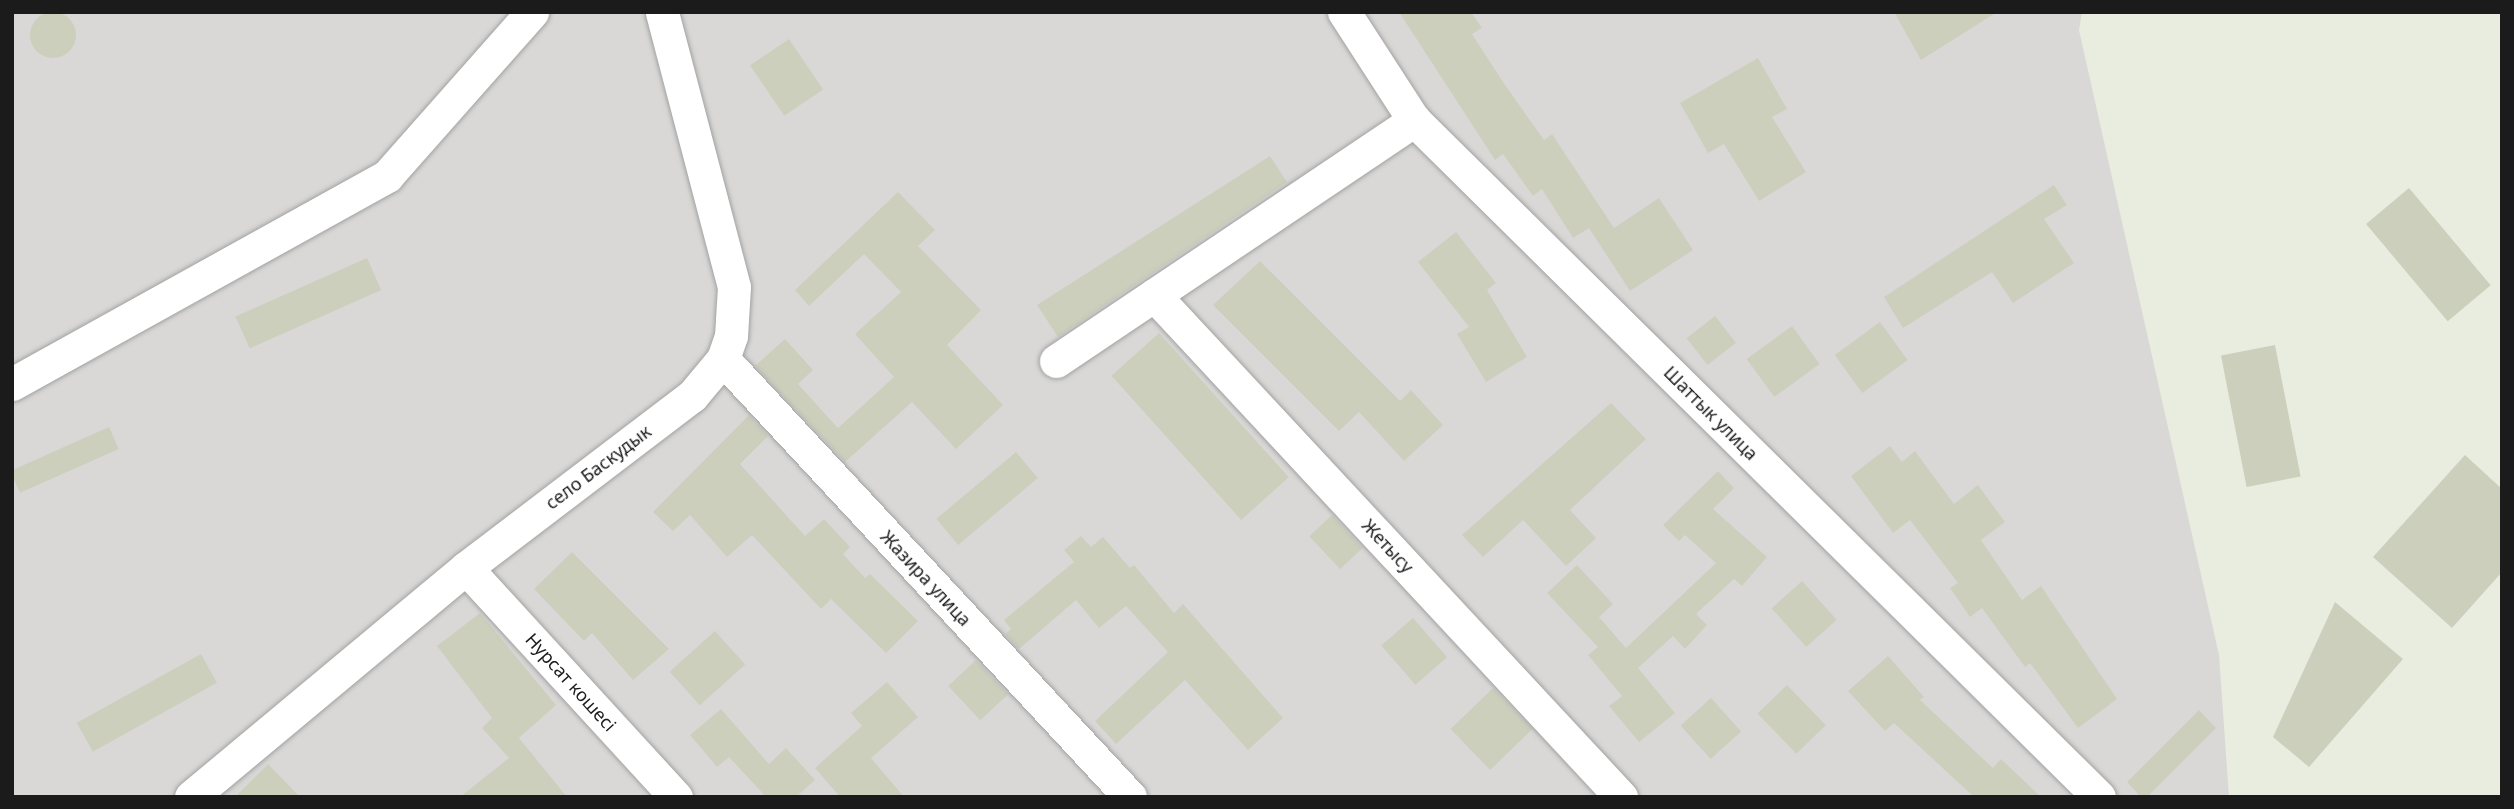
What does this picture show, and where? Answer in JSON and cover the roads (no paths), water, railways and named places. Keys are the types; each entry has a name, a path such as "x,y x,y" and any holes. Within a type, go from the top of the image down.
{"street":[{"path":"12,384 387,176 532,12"},
{"name":"село Баскудык","path":"191,797 466,568 692,396 723,359 731,335 734,287 662,12"},
{"name":"Шаттык улица","path":"1344,12 1414,120 2099,797"},
{"path":"1056,361 1414,120"},
{"name":"Жетысу","path":"1154,295 1621,797"},
{"name":"Жазира улица","path":"723,359 1130,797"},
{"name":"Нурсат кошесi","path":"466,568 676,797"}]}
